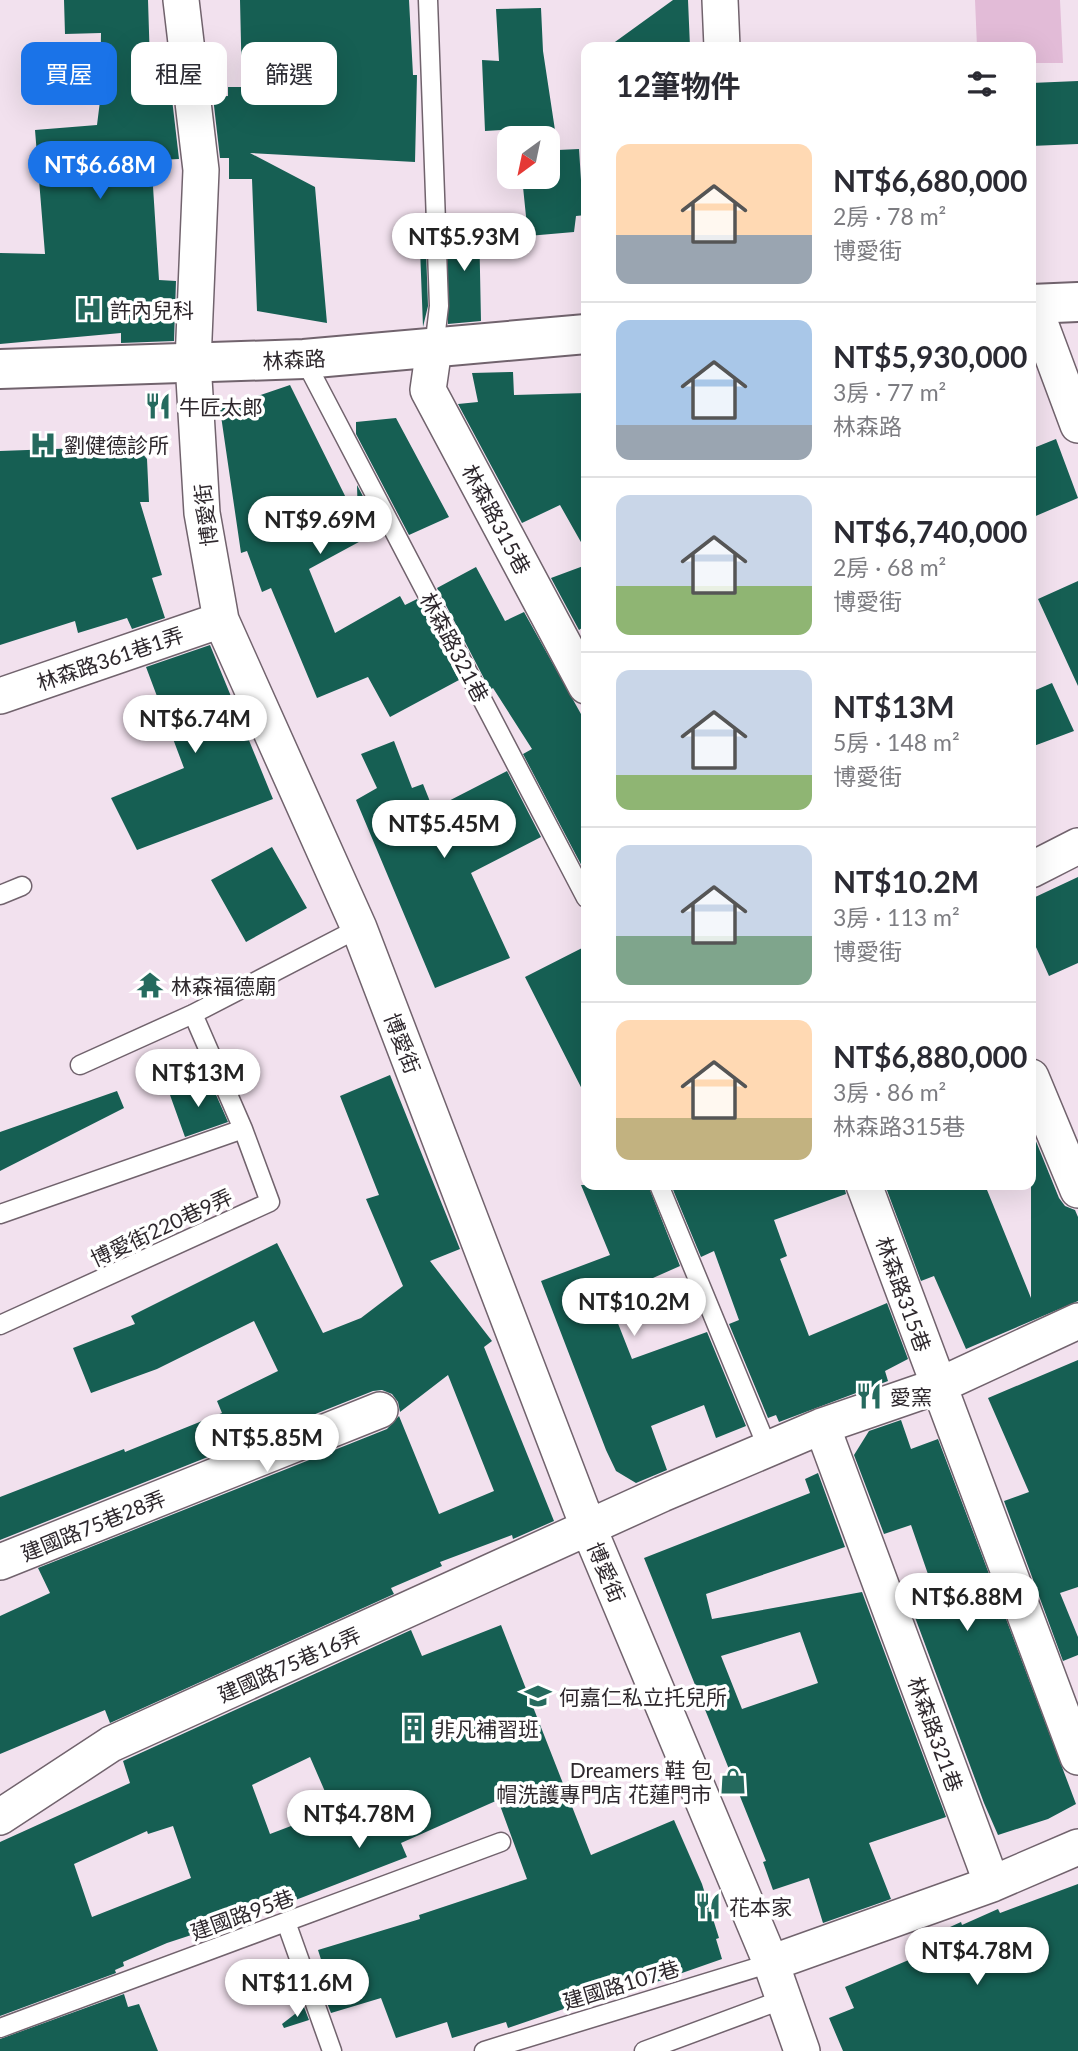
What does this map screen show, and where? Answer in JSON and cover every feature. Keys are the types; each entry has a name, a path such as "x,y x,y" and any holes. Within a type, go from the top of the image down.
{"street":[{"name":"博愛街","path":"181,0 201,170 193,362 202,513 221,620 359,928 589,1530 771,1963 802,2051"},
{"path":"720,0 722,42"},
{"path":"1036,304 1078,302"},
{"path":"1036,315 1078,425"},
{"name":"林森路","path":"0,369 304,359 581,334"},
{"name":"林森路315巷","path":"434,348 428,390 581,677"},
{"name":"林森路361巷1弄","path":"0,696 221,620"},
{"path":"1036,867 1078,846"},
{"path":"1036,1089 1078,1190"},
{"name":"林森路315巷","path":"866,1190 1078,1757"},
{"path":"589,1530 822,1426 938,1386 1078,1321"},
{"name":"建國路75巷28弄","path":"0,1562 380,1410"},
{"name":"林森路321巷","path":"822,1426 992,1884"},
{"name":"建國路75巷16弄","path":"0,1817 111,1744 589,1530"},
{"path":"771,1963 992,1884 1078,1847"}],"lane":[{"path":"428,0 439,306 434,348"},
{"name":"林森路321巷","path":"304,359 581,888"},
{"path":"0,895 22,886"},
{"path":"80,1065 193,1014 359,928"},
{"name":"博愛街220巷9弄","path":"0,1325 270,1202 243,1129 193,1014"},
{"path":"0,1214 243,1129"},
{"path":"661,1190 768,1449"},
{"name":"建國路95巷","path":"0,2028 500,1842"},
{"path":"286,1922 332,2051"},
{"name":"建國路107巷","path":"484,2051 771,1963"},
{"path":"644,2051 784,1998"}],"shaded area":[{"path":"975,0 1060,0 1063,63 1036,63 1036,42 977,42"}],"building":[{"path":"64,0 148,0 149,42 131,42 131,105 173,105 179,159 159,160 160,170 152,171 159,280 176,281 174,341 121,343 121,333 0,344 0,253 45,254 35,130 97,125 100,105 117,105 117,42 101,42 101,33 65,34"},
{"path":"240,0 409,0 413,75 417,75 415,162 250,153 315,187 327,323 257,311 252,179 229,179 229,158 220,158 214,105 227,105 228,87 241,87 241,105 337,105 337,42 241,44"},
{"path":"673,0 688,0 690,42 615,42"},
{"path":"541,8 543,51 554,126 497,126 497,130 485,131 482,60 499,61 496,9"},
{"path":"1078,81 1078,144 1036,146 1036,83"},
{"path":"579,149 581,216 576,216 574,232 528,236 523,189 560,189 560,150"},
{"path":"419,222 425,222 428,306 423,327"},
{"path":"447,222 479,222 481,321 448,324"},
{"path":"513,372 514,395 581,393 581,542 560,505 522,523 458,404 478,402 472,373"},
{"path":"290,385 358,522 357,485 381,530 309,569 335,633 400,596 405,605 417,599 459,680 390,717 368,677 317,698 271,588 262,592 247,551 241,553 220,409"},
{"path":"396,418 449,517 409,535 356,434 356,422"},
{"path":"1056,439 1078,498 1036,516 1036,447"},
{"path":"136,446 147,459 149,502 140,502 162,575 152,578 165,618 132,629 127,618 78,633 75,621 0,645 0,451"},
{"path":"476,567 505,621 524,612 581,714 581,864 523,754 532,749 493,688 490,690 437,588"},
{"path":"581,567 579,630 551,578"},
{"path":"1078,581 1078,686 1038,599"},
{"path":"210,645 273,799 137,850 111,798 184,768 146,667"},
{"path":"1052,683 1074,731 1036,745 1036,690"},
{"path":"394,741 412,788 423,784 433,809 507,771 541,837 471,873 510,958 435,988 356,800 377,788 361,754"},
{"path":"272,847 307,908 246,942 211,880"},
{"path":"1078,877 1078,963 1049,976 1036,947 1036,897"},
{"path":"581,949 581,1087 525,977"},
{"path":"390,1075 460,1249 430,1261 492,1341 484,1347 554,1521 513,1539 512,1535 440,1562 442,1566 391,1588 394,1594 110,1723 105,1710 0,1754 0,1616 50,1593 38,1568 387,1429 399,1416 439,1514 494,1491 448,1375 400,1412 398,1402 392,1394 382,1390 373,1391 0,1540 0,1497 124,1449 125,1452 222,1413 217,1401 278,1371 254,1321 157,1369 91,1393 73,1348 135,1324 131,1316 277,1243 323,1333 361,1318 403,1286 366,1199 379,1195 340,1096"},
{"path":"210,1081 228,1122 185,1137 170,1095"},
{"path":"117,1091 124,1108 0,1171 0,1132"},
{"path":"1036,1141 1059,1198 1065,1206 1075,1210 1078,1217 1078,1301 966,1349 934,1276 921,1281 887,1190 987,1190 1031,1298 1031,1190 1036,1190"},
{"path":"583,1190 650,1190 680,1266 608,1298 632,1359 707,1332 746,1426 716,1438 704,1405 651,1426 667,1470 636,1483 616,1471 606,1450 541,1281 610,1255"},
{"path":"673,1190 845,1190 846,1194 774,1220 787,1256 780,1259 809,1336 887,1303 908,1359 885,1371 888,1381 779,1422 776,1415 768,1418 729,1324 739,1320 714,1251 701,1257"},
{"path":"1078,1360 1078,1587 1060,1593 1078,1637 1078,1655 1063,1661 1004,1501 1029,1492 988,1398"},
{"path":"901,1420 911,1449 938,1439 1076,1804 1048,1819 998,1835 903,1585 930,1580 911,1525 884,1534 854,1455 869,1431"},
{"path":"818,1473 845,1547 706,1594 712,1619 862,1592 946,1817 869,1843 891,1899 823,1923 809,1878 773,1890 763,1862 766,1861 644,1558 810,1493 805,1479","holes":["800,1632 818,1683 742,1709 721,1656"]},
{"path":"501,1625 591,1855 674,1820 702,1884 719,1938 716,1939 722,1959 585,2007 584,2002 508,2028 506,2022 452,2038 447,2022 396,2038 381,1998 331,2013 323,1993 330,1988 318,1950 420,1919 419,1915 527,1879 498,1800 401,1843 407,1857 280,1906 167,1943 123,1962 124,1966 115,1970 116,1973 0,2016 0,1842 130,1783 123,1761 411,1630 422,1656","holes":["310,1757 333,1810 270,1834 252,1785","173,1826 191,1878 92,1917 74,1864 147,1831 148,1834"]},
{"path":"1078,1884 1078,2051 843,2051 829,2018 854,2008 845,1987 911,1959 906,1947 961,1922 962,1925 998,1909 1000,1913"},
{"path":"124,1994 128,2007 139,2004 158,2051 0,2051 0,2039"},
{"path":"304,2007 309,2020 284,2028 282,2024"}],"place":[{"name":"許內兒科","path":"89,309"},
{"name":"牛匠太郎","path":"158,406"},
{"name":"劉健德診所","path":"43,444"},
{"name":"林森福德廟","path":"150,985"},
{"name":"愛窯","path":"869,1396"},
{"name":"何嘉仁私立托兒所","path":"538,1696"},
{"name":"非凡補習班","path":"413,1728"},
{"name":"Dreamers 鞋 包 帽洗護專門店 花蓮門市","path":"733,1781"},
{"name":"花本家","path":"708,1906"}]}
